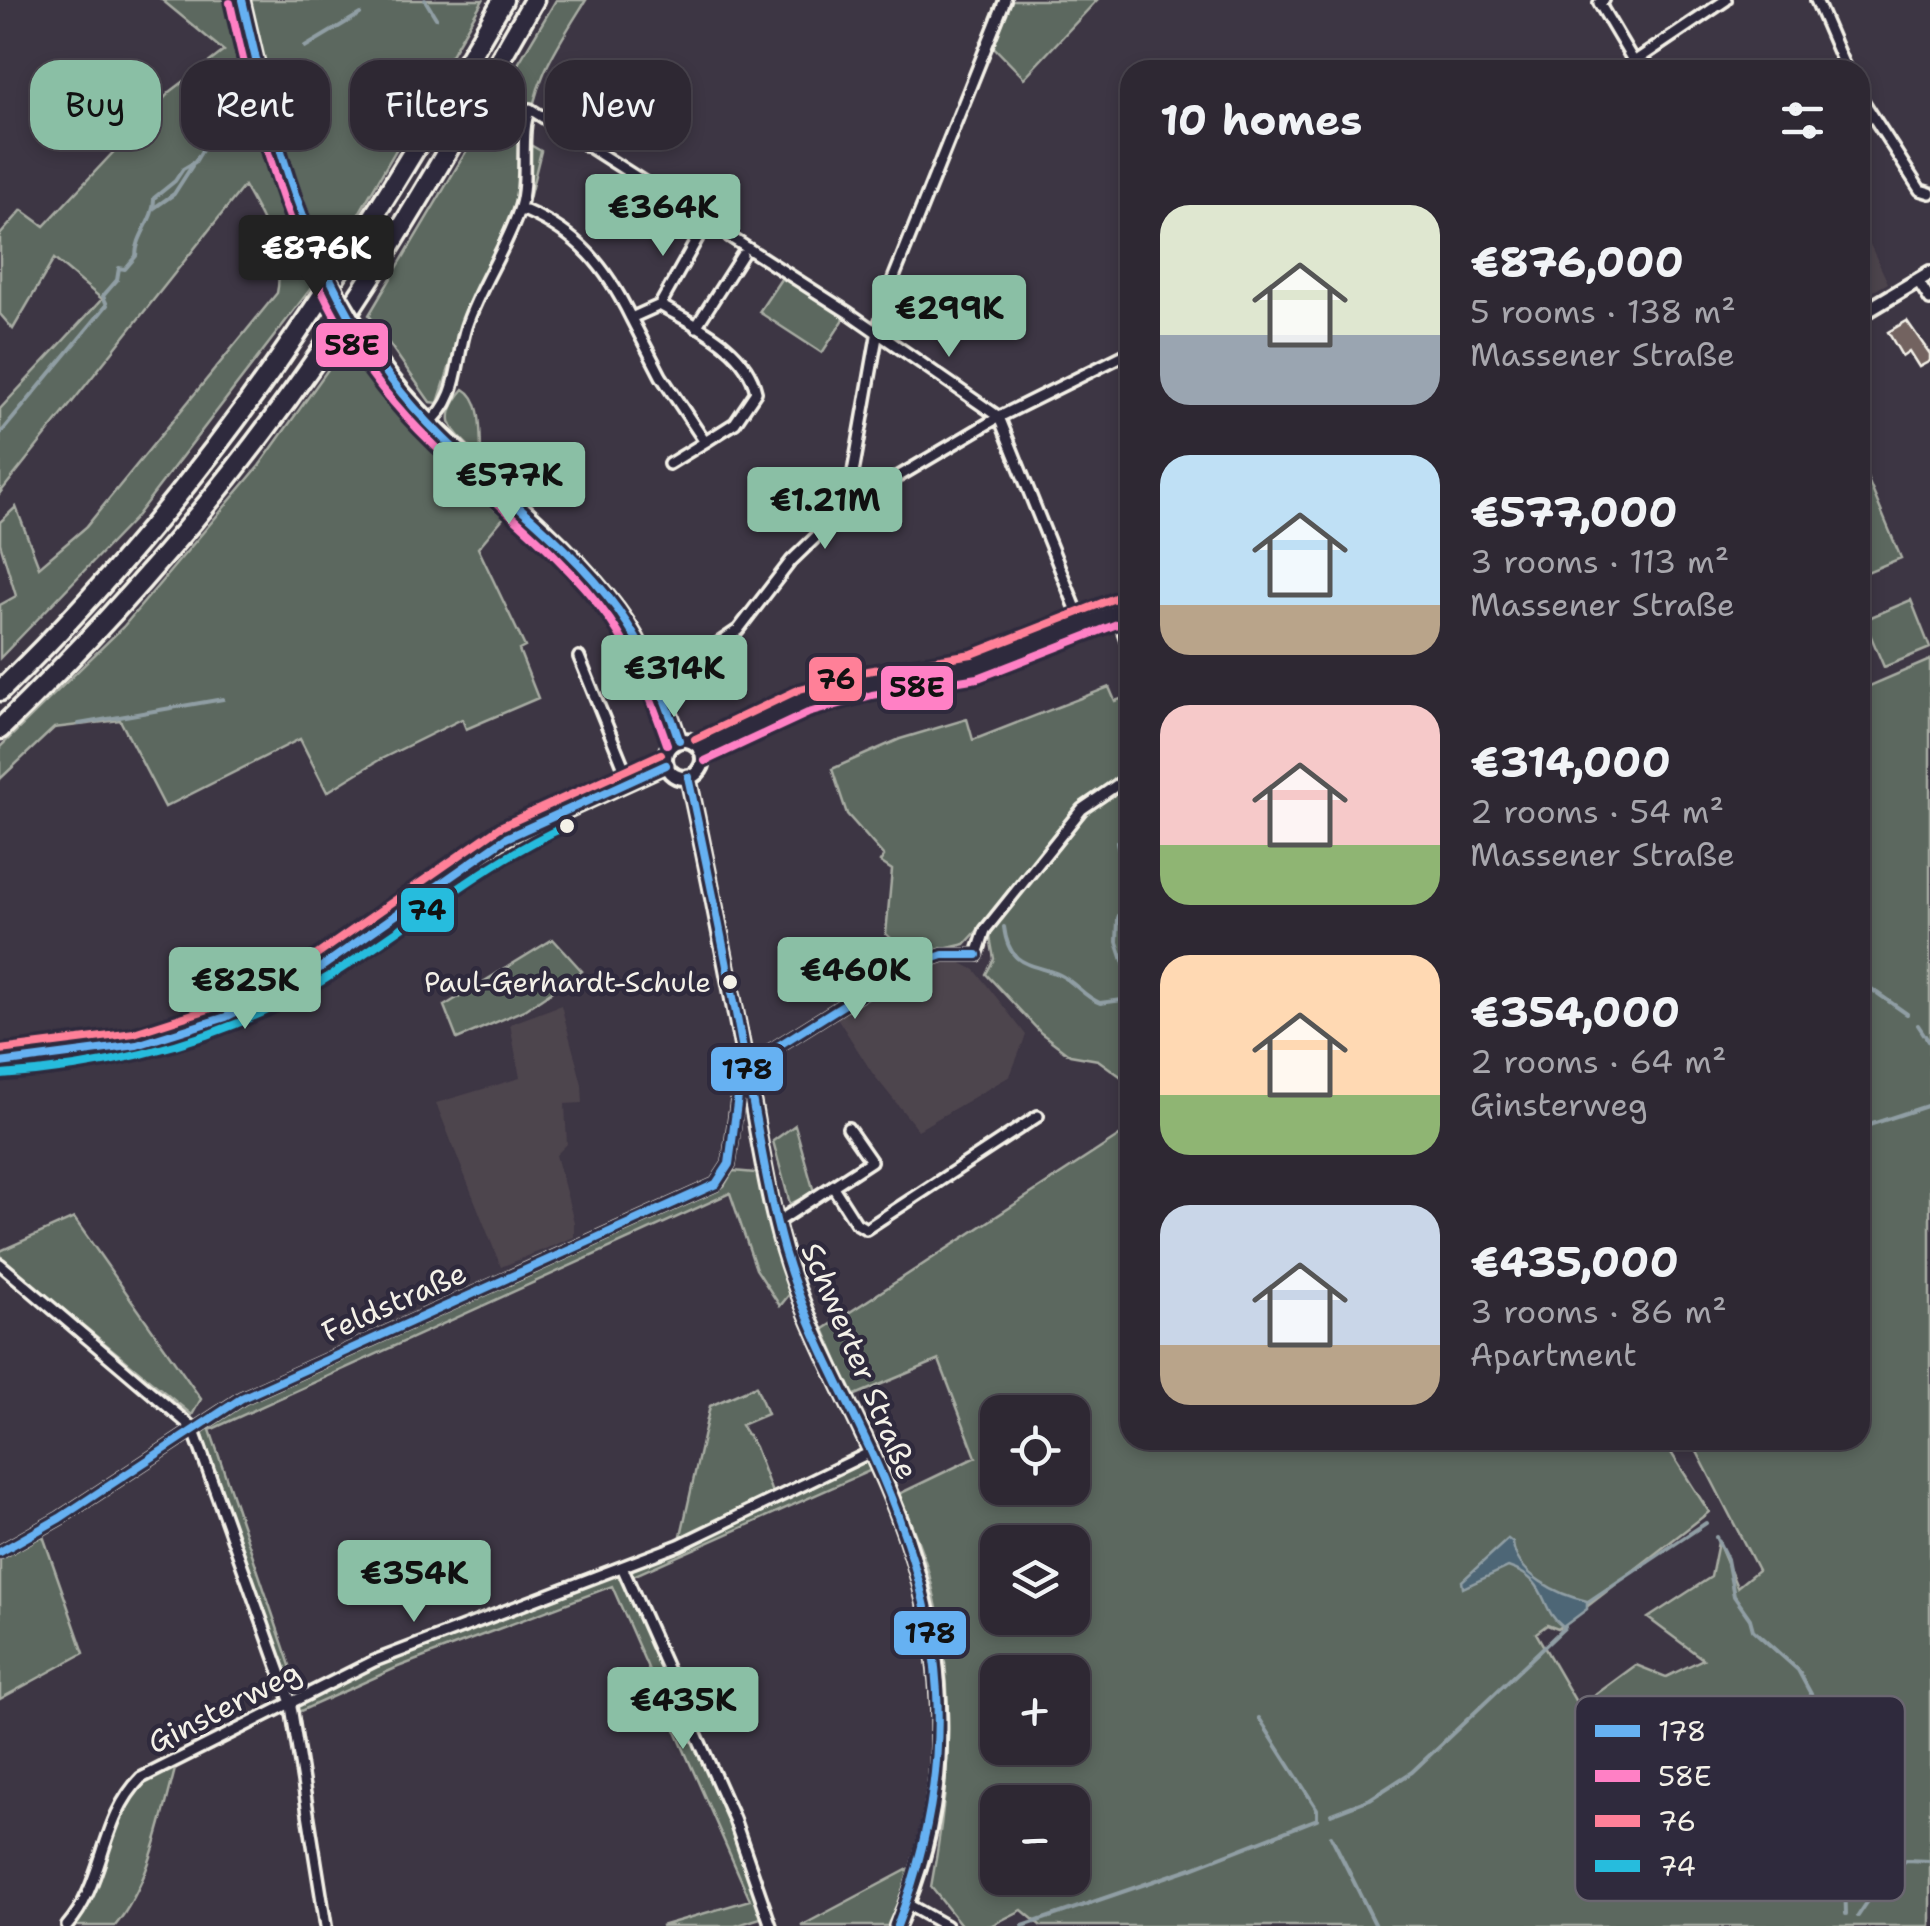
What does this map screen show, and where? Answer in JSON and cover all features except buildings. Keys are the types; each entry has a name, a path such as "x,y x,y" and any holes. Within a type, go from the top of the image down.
{"highway":[{"path":"0,691 114,572 237,423 367,231 503,0"},
{"path":"0,729 139,584 259,438 391,246 534,0"}],"main road":[{"path":"242,0 279,159 322,268 378,360 428,424 587,572 624,618 655,676 679,740"},
{"path":"1870,309 1924,277"},
{"path":"700,750 804,701 869,683 975,666 1120,610"},
{"path":"679,740 690,741 700,750 702,764 688,777 672,774 666,765 669,747 679,740"},
{"path":"0,1063 137,1045 204,1026 250,1006 320,968 506,838 666,765"},
{"name":"Schwerter Straße","path":"688,777 776,1223 815,1336 871,1452 916,1573 936,1661 941,1712 936,1803 922,1862 897,1926"}],"street":[{"path":"847,508 878,334 892,282 1005,0"},
{"path":"1604,0 1599,3 1633,60"},
{"path":"1637,60 1726,0"},
{"path":"1816,0 1842,60"},
{"path":"428,424 450,399 467,324 519,212 527,144 525,118 530,109 878,334 998,417 1085,623"},
{"path":"1870,112 1920,190 1930,193"},
{"path":"519,212 534,214 588,249 608,273 662,376 704,442"},
{"path":"631,318 660,304 701,232"},
{"path":"696,326 742,255"},
{"path":"1924,277 1930,300"},
{"path":"660,304 735,352 754,380 756,392 736,423 669,464"},
{"path":"655,676 701,656 738,630 791,560 847,508 998,417 1120,357"},
{"path":"580,657 629,780"},
{"path":"746,1066 899,970 943,955 977,954 985,930 1082,809 1120,783"},
{"name":"Feldstraße","path":"0,1552 60,1518 242,1398 716,1184 729,1164 740,1078 746,1066"},
{"path":"833,1186 856,1222 866,1228 1038,1116"},
{"name":"Schwerter Straße","path":"776,1223 871,1160 848,1128"},
{"path":"0,1264 165,1400 193,1428 290,1700 326,1926"},
{"name":"Ginsterweg","path":"67,1926 83,1903 116,1810 126,1792 141,1778 290,1700 374,1662 679,1545 871,1452"},
{"path":"622,1567 734,1818 771,1926"},
{"path":"907,1904 946,1926"}],"shaded area":[{"path":"1870,244 1888,283 1870,293"},
{"path":"950,957 975,970 1026,1035 1010,1076 918,1130 873,1074 836,1016 901,973"},
{"path":"561,1005 582,1084 583,1103 565,1104 567,1144 556,1155 574,1222 574,1237 501,1267 436,1103 520,1078 510,1024"}],"green space":[{"path":"162,0 232,0 246,60 212,60 224,51"},
{"path":"242,0 483,0 448,60 350,60 350,150 396,150 339,248 300,216 282,150 330,150 330,60 258,60"},
{"path":"556,0 586,0 551,60 545,60 527,143 541,151 526,211 465,318 438,403 430,402 369,315 467,150 525,150 525,60 520,60"},
{"path":"1005,0 1097,0 1024,78 988,41"},
{"path":"181,84 181,150 266,150 286,215 315,283 134,519 0,658 0,605 16,596 0,543 0,522 16,507 39,567 86,527 277,293 275,252 244,186 0,493 0,409 102,299 54,259 13,329 0,314 0,235 22,210 44,226 115,150 161,150 161,102"},
{"path":"785,273 848,313 822,353 759,312"},
{"path":"349,340 382,386 488,490 482,498 504,517 478,548 525,647 519,650 538,698 466,729 462,719 379,760 327,792 300,739 165,807 120,720 54,728 0,779 0,747 123,627 259,466"},
{"path":"464,389 474,400 479,416 481,450 477,454 451,424 451,409"},
{"path":"1870,485 1901,558 1870,571"},
{"path":"1911,600 1930,648 1884,667 1870,634 1870,617"},
{"path":"1930,660 1930,1926 1041,1926 1022,1910 990,1926 962,1926 931,1887 947,1769 944,1652 929,1574 899,1494 976,1457 939,1360 853,1396 824,1329 1120,1136 1120,1450 1669,1450 1709,1512 1558,1629 1547,1625 1536,1633 1575,1700 1575,1901 1905,1901 1905,1696 1594,1696 1636,1665 1666,1677 1703,1659 1648,1618 1711,1577 1718,1542 1737,1587 1758,1570 1696,1450 1870,1450 1870,686"},
{"path":"1109,687 1115,701 1120,699 1120,1076 1098,1060 1070,1055 1041,1033 986,974 994,959 989,931 1023,881 965,944 919,955 879,976 873,971 895,942 886,934 892,870 880,862 884,856 847,814 832,769 900,739 967,719 973,740"},
{"path":"553,939 582,971 524,1010 457,1039 444,1006"},
{"path":"795,1125 814,1192 790,1204 773,1141"},
{"path":"733,1171 766,1174 796,1286 780,1306 756,1269 730,1193 210,1430 299,1692 295,1692 286,1676 201,1430 244,1400 724,1186"},
{"path":"74,1218 201,1399 192,1415 0,1257 0,1251"},
{"path":"756,1386 767,1414 741,1425 755,1447 772,1493 680,1540 710,1406"},
{"path":"868,1457 874,1469 631,1577 633,1566"},
{"path":"42,1533 84,1653 0,1699 0,1557"},
{"path":"619,1573 624,1579 732,1820 767,1916 735,1926 661,1926 750,1900 612,1586 398,1667 294,1714 296,1702 374,1664"},
{"path":"177,1762 154,1848 127,1909 115,1926 70,1926 119,1811 144,1780"},
{"path":"918,1864 895,1926 801,1926"}],"water":[{"path":"1508,1539 1530,1573 1564,1594 1587,1601 1587,1609 1563,1627 1531,1579 1508,1567 1463,1588 1462,1581"}],"waterway":[{"path":"425,0 436,18"},
{"path":"1648,60 1720,10"},
{"path":"305,47 360,14"},
{"path":"0,434 107,305 103,296 117,280 119,268 125,269 136,256 154,198 195,162 202,150"},
{"path":"154,208 174,194 192,166"},
{"path":"79,724 223,699"},
{"path":"1117,842 1120,856"},
{"path":"1120,913 1120,951"},
{"path":"1004,927 1011,951 1024,962 1060,975 1100,1003 1120,1000"},
{"path":"1870,988 1907,1014"},
{"path":"1918,1025 1930,1043"},
{"path":"1870,1125 1930,1105"},
{"path":"1588,1602 1706,1523"},
{"path":"1716,1537 1727,1559 1734,1596 1753,1630 1798,1670 1812,1696"},
{"path":"1331,1814 1370,1799 1412,1772 1565,1627"},
{"path":"1023,1926 1192,1868 1317,1819 1317,1809 1259,1718"},
{"path":"1331,1836 1376,1926"},
{"path":"1905,1861 1930,1861"},
{"path":"1846,1901 1846,1914"},
{"path":"1858,1916 1868,1901"}],"transit line":[{"name":"178","path":"242,0 266,100 296,197 336,291 361,335 416,410 565,549 618,610 653,673 679,740"},
{"name":"58E","path":"230,3 254,104 285,204 326,300 352,345 408,419 585,588 628,649 667,744"},
{"name":"76","path":"695,739 800,689 867,671 972,654 1120,596"},
{"name":"58E","path":"705,761 808,713 872,695 978,678 1120,623"},
{"name":"76","path":"0,1050 134,1033 221,1005 314,957 500,827 661,754"},
{"name":"178","path":"0,1063 137,1045 226,1017 320,968 506,838 666,765"},
{"name":"178","path":"688,777 784,1251 814,1330 899,1518 930,1633 937,1690 931,1805 897,1926"},
{"name":"74","path":"1,1075 128,1057 249,1019 325,979 474,878 568,825"},
{"name":"178","path":"746,1066 899,970 943,955 977,955"},
{"name":"178","path":"0,1552 60,1518 242,1398 716,1184 729,1164 738,1096"}],"place":[{"name":"Paul-Gerhardt-Schule","path":"730,982"}]}
